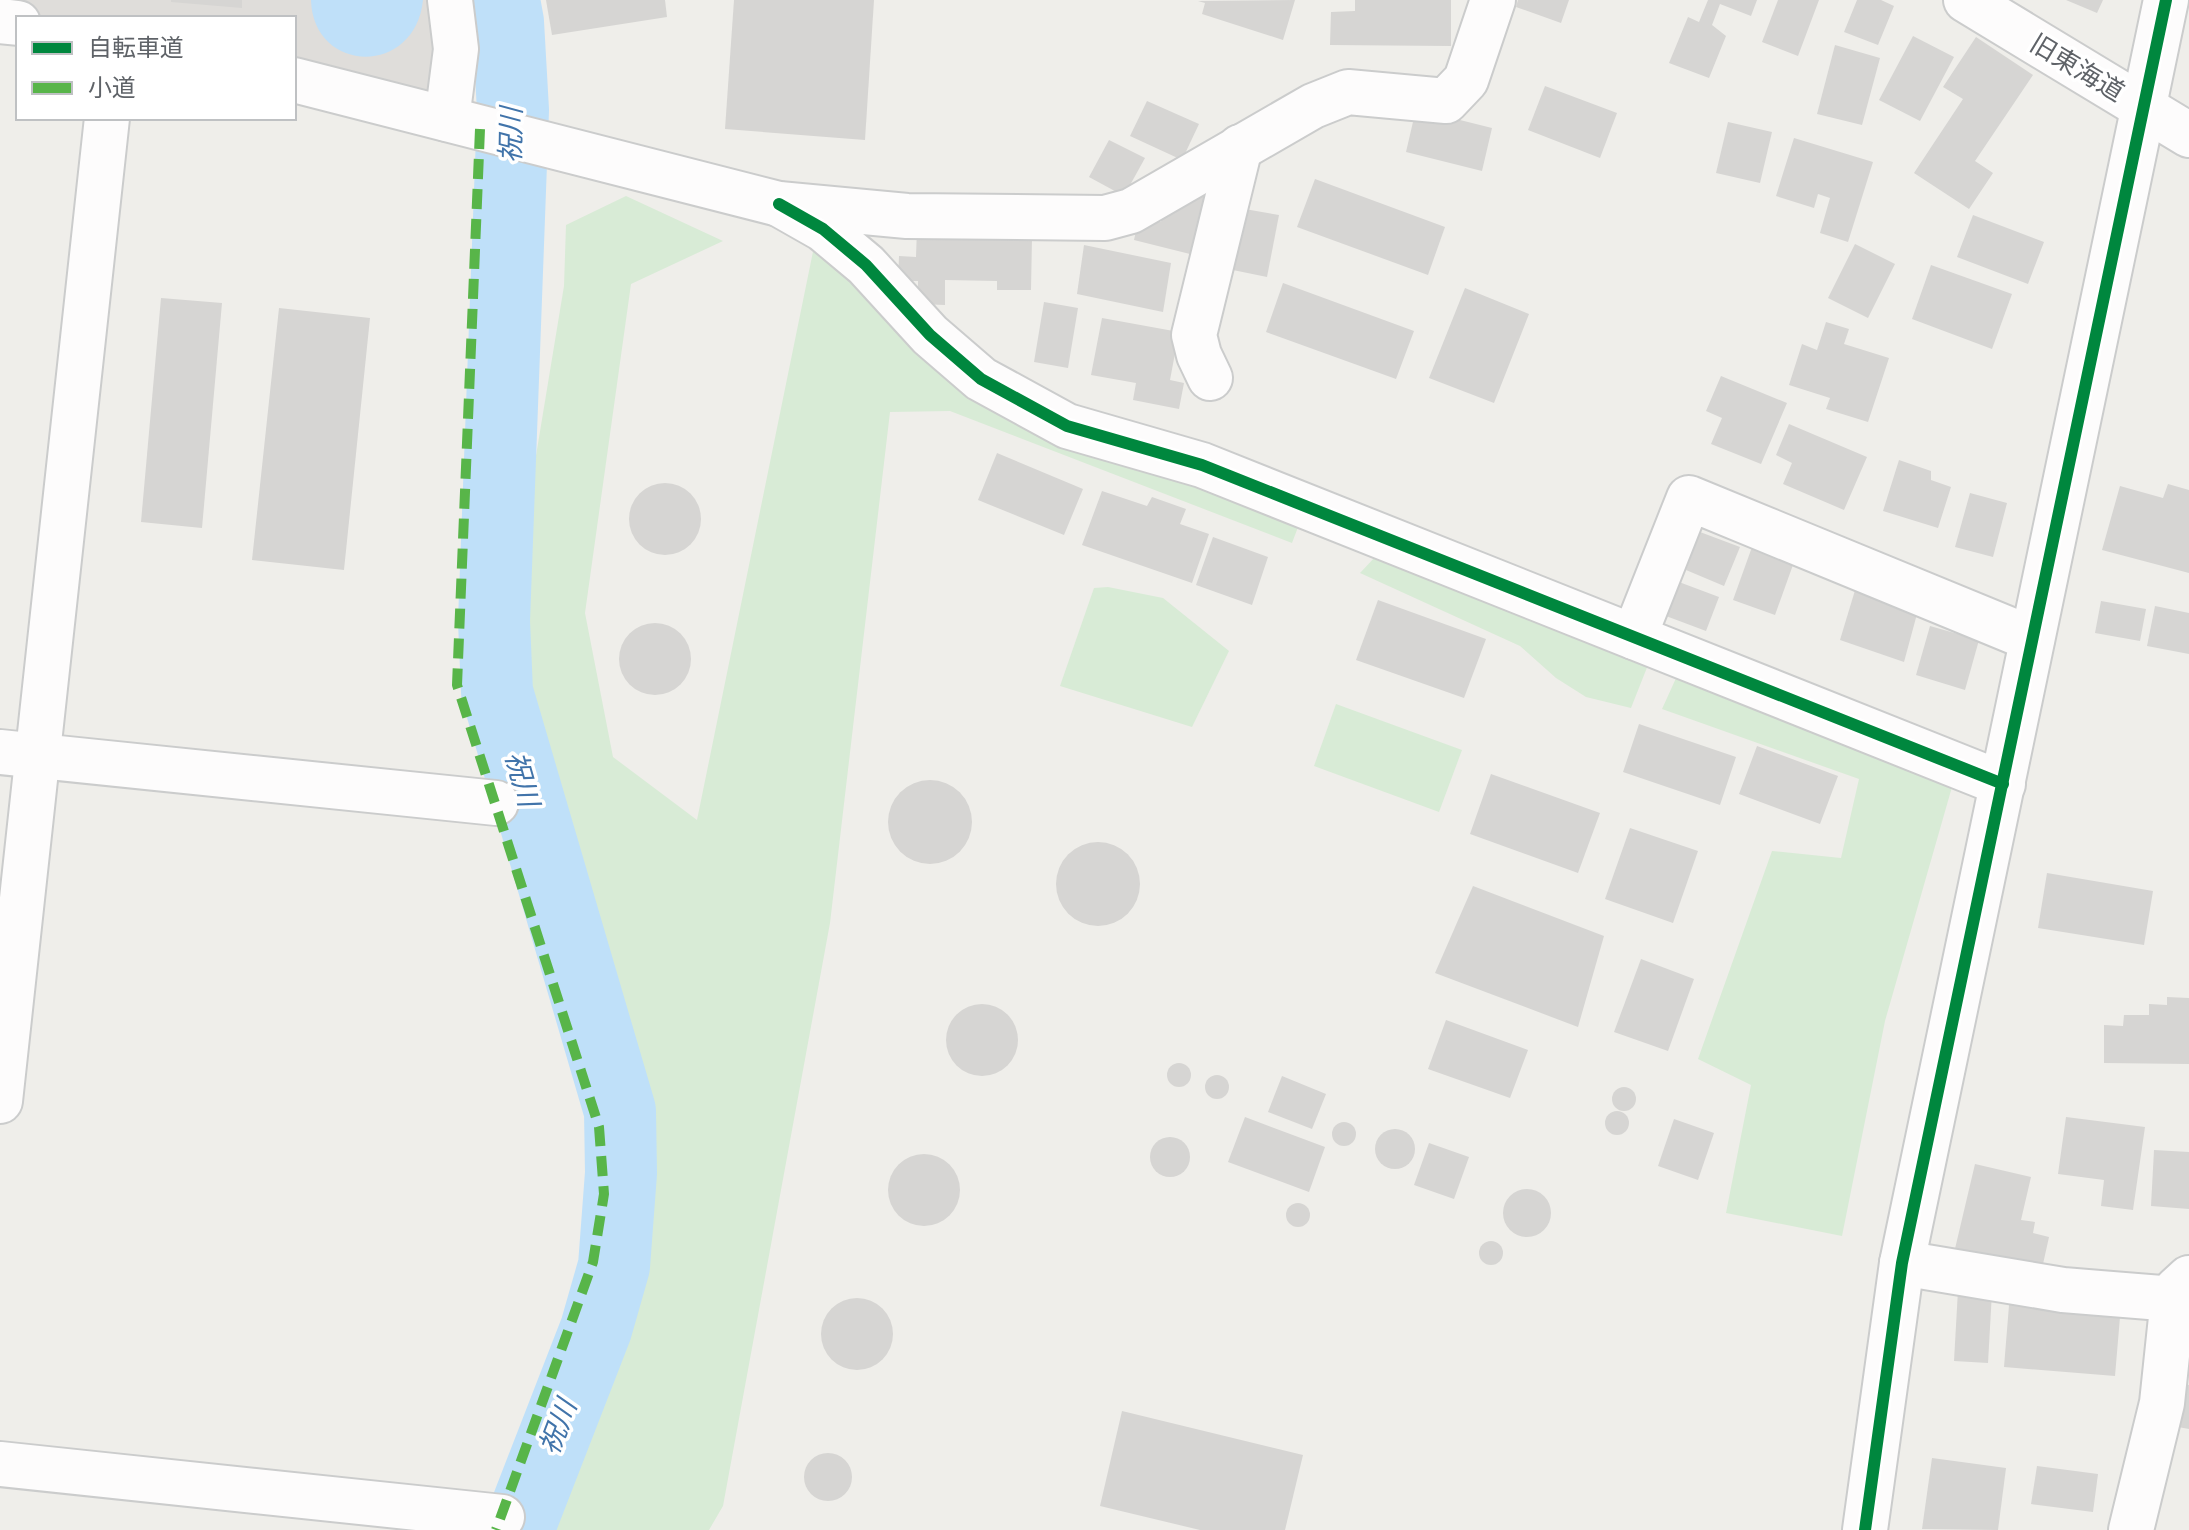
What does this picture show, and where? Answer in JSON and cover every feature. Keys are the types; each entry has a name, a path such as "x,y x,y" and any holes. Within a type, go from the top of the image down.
{"street":[{"path":"447,119 456,49 450,0"},
{"path":"296,81 779,204 907,216 1105,218 1131,211 1313,106 1348,92 1446,101 1466,80 1493,0"},
{"name":"旧東海道","path":"1966,0 2189,135"},
{"path":"1865,1530 1902,1263 2166,0"},
{"path":"0,1101 19,754 107,120"},
{"path":"1210,378 1194,335 1240,147"},
{"path":"779,204 823,229 866,265 930,335 981,379 1067,426 1202,465 2003,784"},
{"path":"1634,637 1689,498 2032,639"},
{"path":"19,754 496,803"},
{"path":"1902,1263 2063,1290 2182,1288 2162,1403 2131,1530"},
{"path":"0,1464 502,1517"}],"shaded area":[{"path":"0,0 442,0 447,119 296,81 296,16 16,16"}],"green space":[{"path":"626,196 723,241 631,284 585,613 613,757 697,820 817,232 930,335 1071,414 1303,514 1292,543 950,411 890,412 830,923 723,1506 709,1530 518,1530 587,1353 645,1152 533,816 497,692 564,286 566,225"},
{"path":"1391,540 1648,665 1631,708 1586,697 1556,678 1520,646 1360,573"},
{"path":"1108,587 1163,598 1229,651 1192,727 1060,686 1094,588"},
{"path":"1677,676 1952,787 1885,1021 1842,1236 1726,1213 1751,1085 1698,1059 1772,851 1841,858 1859,779 1662,709"},
{"path":"1336,704 1462,750 1439,812 1314,766"}],"water":[{"path":"311,0 423,0 416,25 402,43 385,53 365,57 345,53 328,42 316,24"}],"building":[{"path":"242,0 242,8 171,2"},
{"path":"546,0 665,0 667,17 552,35"},
{"path":"734,0 874,0 865,140 725,129"},
{"path":"1295,0 1283,40 1202,14 1205,3 1198,1"},
{"path":"1355,0 1451,0 1451,46 1330,45 1331,12 1355,11"},
{"path":"1518,0 1569,0 1561,23 1516,7"},
{"path":"1708,0 1757,0 1751,16 1720,4 1712,25 1726,36 1709,78 1669,63 1688,17 1699,22"},
{"path":"1778,0 1819,0 1798,56 1762,42"},
{"path":"1857,0 1881,0 1894,6 1878,45 1844,32"},
{"path":"2066,0 2103,0 2097,13"},
{"path":"1913,36 1954,57 1920,121 1879,100"},
{"path":"1976,37 2033,75 1975,161 1993,173 1969,209 1914,173 1963,99 1943,87"},
{"path":"1835,45 1880,58 1862,125 1817,114"},
{"path":"1545,86 1617,113 1600,158 1528,130"},
{"path":"1147,101 1199,124 1182,160 1130,136"},
{"path":"1416,109 1492,128 1482,171 1406,152"},
{"path":"1728,122 1772,132 1760,183 1716,173"},
{"path":"1794,138 1873,162 1848,242 1820,233 1830,198 1818,194 1814,208 1776,196"},
{"path":"1109,140 1145,158 1124,196 1089,177"},
{"path":"1315,179 1445,227 1428,275 1297,227"},
{"path":"1212,186 1194,255 1134,240 1139,217 1161,222 1166,202"},
{"path":"1239,208 1279,215 1267,277 1228,269"},
{"path":"1973,215 2044,242 2028,284 1957,257"},
{"path":"917,228 1032,238 1031,290 997,290 997,281 945,280 945,305 918,304 918,281 898,281 899,256 916,257"},
{"path":"1855,244 1895,264 1868,318 1828,298"},
{"path":"1084,245 1171,263 1163,312 1077,294"},
{"path":"1931,265 2012,294 1992,349 1912,319"},
{"path":"1283,283 1414,331 1396,379 1266,332"},
{"path":"1465,288 1529,314 1494,403 1429,378"},
{"path":"161,298 222,303 202,528 141,522"},
{"path":"1044,302 1078,308 1068,368 1034,362"},
{"path":"279,308 370,318 344,570 252,560"},
{"path":"1102,318 1179,332 1170,380 1184,383 1179,409 1133,400 1136,383 1091,375"},
{"path":"1826,322 1849,329 1844,344 1889,358 1868,422 1826,409 1830,398 1789,385 1802,344 1817,350"},
{"path":"1721,376 1787,403 1761,464 1711,444 1722,418 1706,411"},
{"path":"1789,424 1867,457 1844,510 1783,484 1792,463 1776,455"},
{"path":"997,453 1083,489 1064,535 978,500"},
{"path":"1899,460 1931,471 1931,480 1951,487 1938,528 1883,511"},
{"path":"658,483 672,483 691,493 701,512 701,526 691,545 672,555 658,555 639,545 629,526 629,512 639,493"},
{"path":"2168,484 2189,490 2189,573 2102,550 2120,486 2163,498"},
{"path":"1102,491 1147,506 1152,497 1186,509 1180,524 1209,534 1192,583 1082,545"},
{"path":"1970,493 2007,503 1993,557 1955,547"},
{"path":"1700,532 1740,547 1724,586 1686,570"},
{"path":"1213,537 1268,557 1252,605 1196,585"},
{"path":"1752,547 1794,562 1775,615 1733,600"},
{"path":"1671,579 1719,597 1706,631 1658,613"},
{"path":"1856,587 1917,614 1904,662 1840,640"},
{"path":"1378,600 1486,639 1464,698 1356,660"},
{"path":"2101,601 2146,609 2140,641 2095,633"},
{"path":"2155,606 2189,613 2189,654 2147,646"},
{"path":"655,623 681,633 691,659 681,685 655,695 629,685 619,659 629,633"},
{"path":"1930,626 1979,640 1965,690 1916,675"},
{"path":"1639,724 1736,757 1720,805 1623,772"},
{"path":"1757,746 1838,776 1820,824 1739,794"},
{"path":"1491,774 1600,813 1578,873 1470,834"},
{"path":"922,780 938,780 954,787 965,798 972,822 969,838 960,852 938,864 922,864 906,857 895,846 888,830 888,814 895,798 906,787"},
{"path":"1630,828 1698,851 1673,923 1605,899"},
{"path":"1090,842 1106,842 1122,849 1133,860 1140,884 1137,900 1128,914 1106,926 1090,926 1074,919 1063,908 1056,892 1056,876 1063,860 1074,849"},
{"path":"2047,873 2153,891 2144,945 2038,928"},
{"path":"1473,886 1604,936 1578,1027 1435,973"},
{"path":"1641,959 1694,979 1668,1051 1614,1032"},
{"path":"2167,997 2189,998 2189,1064 2104,1063 2104,1025 2123,1026 2124,1015 2149,1015 2149,1004 2167,1005"},
{"path":"975,1004 989,1004 1008,1014 1018,1033 1018,1047 1008,1066 989,1076 975,1076 956,1066 946,1047 946,1033 956,1014"},
{"path":"1446,1020 1528,1050 1510,1098 1428,1069"},
{"path":"1179,1063 1190,1070 1191,1075 1184,1086 1179,1087 1168,1080 1167,1075 1174,1064"},
{"path":"1217,1075 1225,1079 1229,1087 1225,1095 1217,1099 1209,1095 1205,1087 1209,1079"},
{"path":"1282,1076 1326,1094 1312,1129 1268,1112"},
{"path":"1624,1087 1632,1091 1636,1099 1632,1107 1624,1111 1616,1107 1612,1099 1616,1091"},
{"path":"1617,1111 1625,1115 1629,1123 1625,1131 1617,1135 1609,1131 1605,1123 1609,1115"},
{"path":"1245,1117 1325,1147 1309,1192 1228,1162"},
{"path":"2066,1117 2145,1127 2133,1210 2101,1206 2104,1180 2058,1174"},
{"path":"1674,1119 1714,1133 1698,1180 1658,1166"},
{"path":"1344,1122 1352,1126 1356,1134 1352,1142 1344,1146 1336,1142 1332,1134 1336,1126"},
{"path":"1395,1129 1409,1135 1415,1149 1409,1163 1395,1169 1381,1163 1375,1149 1381,1135"},
{"path":"1170,1137 1184,1143 1190,1157 1184,1171 1170,1177 1156,1171 1150,1157 1156,1143"},
{"path":"1429,1143 1469,1157 1454,1199 1414,1185"},
{"path":"2154,1150 2189,1152 2189,1209 2151,1206"},
{"path":"917,1154 931,1154 950,1164 960,1183 960,1197 950,1216 931,1226 917,1226 898,1216 888,1197 888,1183 898,1164"},
{"path":"1975,1164 2031,1177 2021,1220 2035,1222 2033,1233 2049,1237 2041,1273 1954,1253"},
{"path":"1527,1189 1544,1196 1551,1213 1544,1230 1527,1237 1510,1230 1503,1213 1510,1196"},
{"path":"1298,1203 1306,1207 1310,1215 1306,1223 1298,1227 1290,1223 1286,1215 1290,1207"},
{"path":"1491,1241 1502,1248 1503,1253 1496,1264 1491,1265 1480,1258 1479,1253 1486,1242"},
{"path":"1958,1290 1992,1292 1988,1363 1954,1361"},
{"path":"2010,1293 2042,1295 2041,1309 2120,1317 2115,1376 2004,1367"},
{"path":"850,1298 864,1298 883,1308 893,1327 893,1341 883,1360 864,1370 850,1370 831,1360 821,1341 821,1327 831,1308"},
{"path":"2183,1384 2189,1385 2189,1429 2178,1427"},
{"path":"1122,1411 1303,1455 1285,1530 1200,1530 1100,1506"},
{"path":"828,1453 845,1460 852,1477 845,1494 828,1501 811,1494 804,1477 811,1460"},
{"path":"1932,1458 2006,1468 1998,1530 1922,1529"},
{"path":"2037,1466 2098,1474 2093,1512 2031,1504"}],"waterway":[{"name":"祝川","path":"504,0 513,110 494,621 497,692 620,1111 621,1173 614,1266 596,1329 518,1530"}],"marked path":[{"path":"480,129 457,685 599,1127 604,1194 593,1262 496,1530"}],"cycle path":[{"path":"1865,1530 1902,1263 2166,0"},
{"path":"779,204 823,229 866,265 930,335 981,379 1067,426 1202,465 2003,784"}]}
